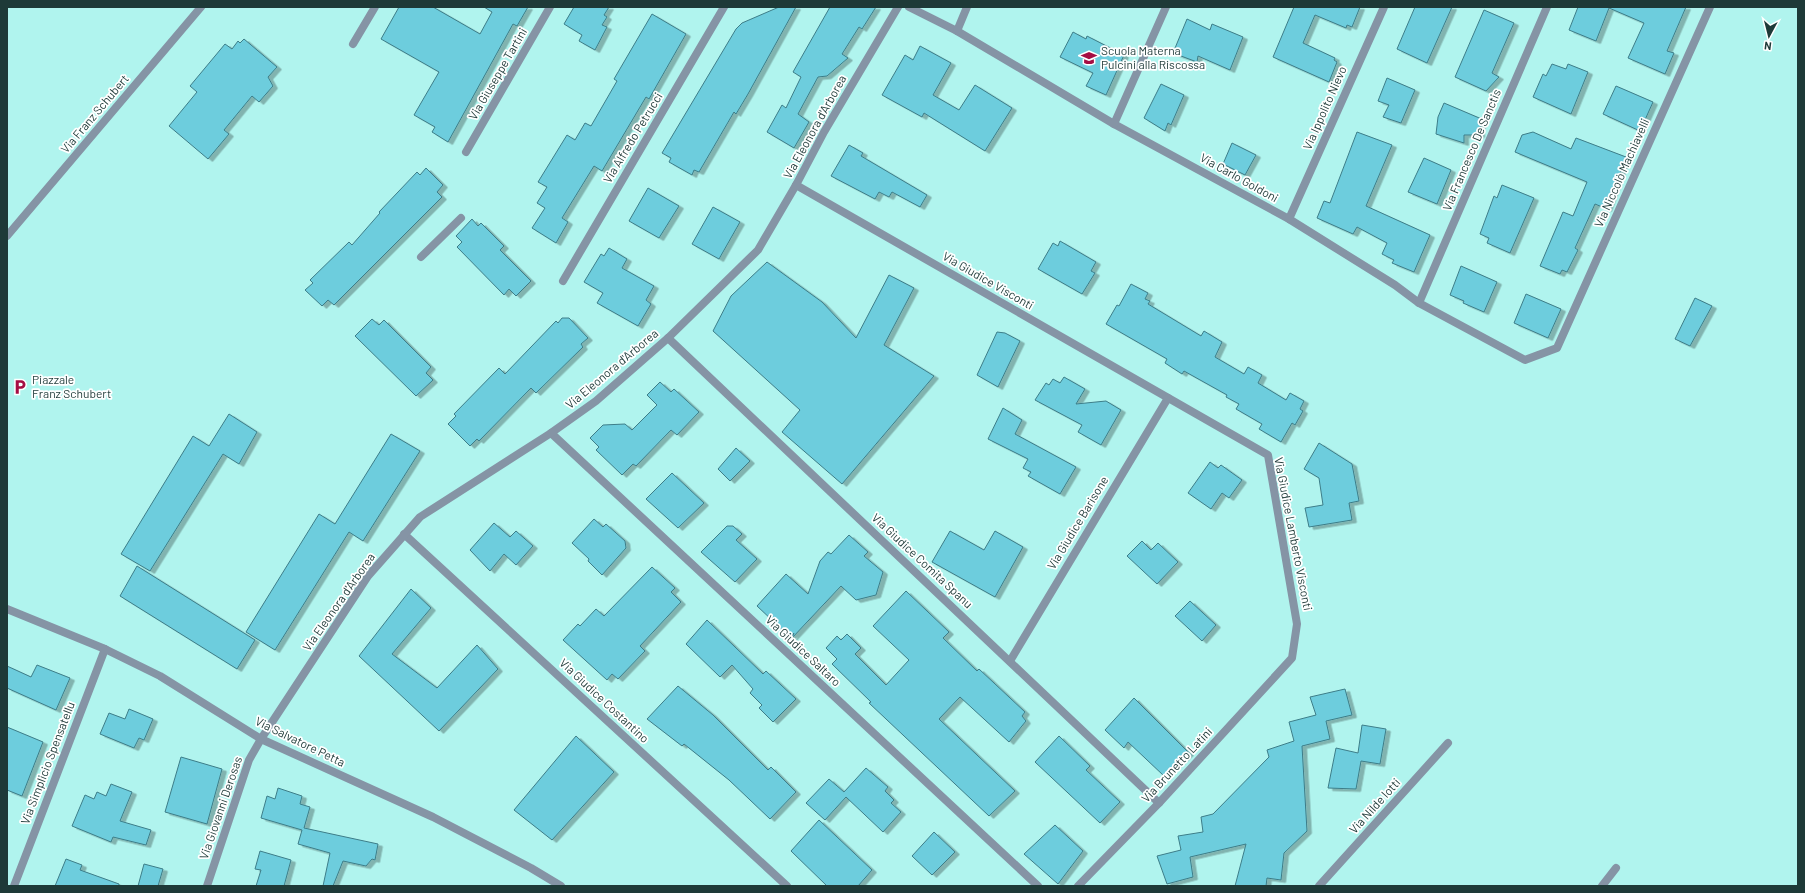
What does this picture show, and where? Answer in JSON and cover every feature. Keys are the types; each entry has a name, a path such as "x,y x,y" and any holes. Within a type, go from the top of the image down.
{"street":[{"name":"Via Franz Schubert","path":"7,236 201,7"},
{"path":"353,44 375,7"},
{"name":"Via Giuseppe Tartini","path":"466,152 550,7"},
{"name":"Via Alfredo Petrucci","path":"564,281 724,7"},
{"name":"Via Eleonora d'Arborea","path":"261,739 368,576 420,517 551,433 596,401 668,338 758,250 796,185 824,132 898,7"},
{"name":"Via Carlo Goldoni","path":"909,7 957,31 1114,124 1288,219 1395,284 1419,303 1525,360 1557,348"},
{"path":"957,31 967,7"},
{"path":"1114,124 1166,7"},
{"name":"Via Ippolito Nievo","path":"1288,219 1384,7"},
{"name":"Via Francesco De Sanctis","path":"1419,303 1547,7"},
{"name":"Via Niccolò Machiavelli","path":"1557,348 1710,7"},
{"name":"Via Giudice Visconti","path":"796,185 1168,398"},
{"path":"421,257 461,218"},
{"name":"Via Giudice Comita Spanu","path":"668,338 1159,803"},
{"name":"Via Giudice Lamberto Visconti","path":"1168,398 1268,456 1297,624 1292,658"},
{"name":"Via Giudice Barisone","path":"1010,661 1168,398"},
{"name":"Via Giudice Saltaro","path":"551,433 1038,886"},
{"name":"Via Giudice Costantino","path":"404,534 787,886"},
{"name":"Via Salvatore Petta","path":"7,609 105,649 160,676 261,739 433,817 531,868 561,886"},
{"name":"Via Simplicio Spensatellu","path":"14,886 105,649"},
{"name":"Via Brunetto Latini","path":"1078,886 1159,803 1292,658"},
{"name":"Via Giovanni Derosas","path":"207,886 249,760 261,739"},
{"name":"Via Nilde Iotti","path":"1319,886 1448,743"},
{"path":"1602,886 1616,868"}],"building":[{"path":"399,7 433,7 480,34 492,12 484,7 528,7 517,26 513,24 448,142 432,132 435,127 414,115 439,72 381,39"},
{"path":"574,7 609,7 604,15 607,17 602,25 607,27 595,50 579,41 582,35 564,24"},
{"path":"779,7 796,7 748,94 736,114 734,112 699,172 694,170 692,175 669,162 671,158 662,153 736,29 742,23"},
{"path":"830,7 876,7 862,29 859,27 842,54 848,58 827,76 818,77 798,114 809,122 794,148 767,132 782,105 786,108 801,77 793,72"},
{"path":"1294,7 1360,7 1352,27 1347,25 1346,28 1315,15 1303,43 1335,58 1334,60 1337,62 1329,82 1273,57"},
{"path":"1415,7 1452,7 1427,63 1397,49"},
{"path":"1578,7 1686,7 1667,51 1674,53 1665,74 1628,58 1644,23 1609,8 1596,41 1569,30"},
{"path":"1484,10 1514,23 1492,73 1499,77 1486,91 1455,77"},
{"path":"652,14 686,34 649,99 646,97 602,171 594,166 562,218 568,222 556,243 532,228 545,208 537,203 547,187 538,182 567,135 575,140 585,123 591,126 617,81 614,79"},
{"path":"1187,19 1210,30 1212,24 1243,37 1230,70 1198,56 1197,62 1173,53"},
{"path":"1073,32 1086,39 1087,36 1124,55 1106,95 1086,86 1093,73 1060,57"},
{"path":"244,39 277,67 268,77 273,86 259,102 252,96 224,130 229,134 208,159 169,126 197,92 190,86 225,44 232,49 238,41 240,43"},
{"path":"920,46 951,63 933,95 959,110 975,85 1012,108 985,151 924,113 922,117 882,95 905,55 913,60"},
{"path":"1552,64 1566,69 1568,64 1588,72 1571,114 1533,97 1543,74 1546,76"},
{"path":"1387,78 1415,90 1401,123 1383,117 1389,105 1378,101"},
{"path":"1161,84 1184,95 1171,125 1168,123 1165,131 1144,118"},
{"path":"1616,86 1653,102 1640,131 1603,114"},
{"path":"1444,103 1484,120 1480,127 1480,135 1464,135 1464,143 1436,134 1438,117"},
{"path":"1357,132 1392,145 1366,206 1430,235 1414,272 1392,263 1394,260 1382,254 1387,243 1357,227 1353,234 1317,218 1324,201 1330,203"},
{"path":"1533,132 1571,149 1576,138 1626,157 1607,209 1595,204 1575,248 1578,250 1567,272 1562,270 1560,274 1540,266 1563,212 1573,216 1587,182 1515,152 1522,135"},
{"path":"1232,143 1256,155 1245,175 1223,164"},
{"path":"849,145 863,153 861,156 927,195 920,207 892,192 889,197 879,192 875,199 831,176"},
{"path":"1424,158 1451,170 1437,204 1408,192"},
{"path":"426,168 443,185 437,192 442,197 334,305 328,300 322,306 305,290 313,283 310,280 349,242 352,245 380,213 379,212 417,172 420,175"},
{"path":"1502,185 1534,198 1510,253 1487,243 1489,238 1480,234 1494,196 1497,198"},
{"path":"648,188 679,206 659,238 629,221"},
{"path":"713,207 740,222 719,259 692,244"},
{"path":"472,219 478,226 481,223 504,246 500,250 531,281 516,296 509,289 504,295 457,247 462,242 456,236"},
{"path":"1060,241 1096,262 1091,271 1095,273 1082,294 1038,269 1053,243 1058,246"},
{"path":"609,248 627,259 622,268 654,286 646,300 651,304 638,326 597,303 603,293 584,282 601,254 604,256"},
{"path":"767,262 822,302 856,338 889,275 914,288 884,345 934,376 842,484 782,432 800,410 713,331 731,296"},
{"path":"1461,266 1497,282 1484,312 1463,303 1464,301 1450,295"},
{"path":"1131,284 1148,293 1145,299 1150,301 1148,304 1201,336 1204,331 1222,342 1215,357 1244,374 1248,367 1262,375 1258,383 1286,400 1290,393 1304,401 1300,409 1303,411 1295,425 1292,423 1281,442 1259,429 1262,424 1236,409 1239,404 1226,397 1227,395 1184,371 1182,374 1165,363 1167,359 1106,324 1117,305 1119,306"},
{"path":"1526,294 1561,309 1548,338 1514,323"},
{"path":"1695,298 1712,306 1690,346 1675,339"},
{"path":"562,318 569,318 588,338 581,344 583,347 536,393 531,388 479,441 477,439 470,446 448,424 456,416 454,414 499,368 505,374 556,321 558,323"},
{"path":"372,319 379,325 384,320 431,367 426,373 433,380 416,396 355,336"},
{"path":"997,332 1005,333 1020,341 998,387 977,375"},
{"path":"1064,377 1085,389 1076,404 1106,401 1121,410 1101,445 1078,432 1082,425 1035,400 1046,383 1049,385 1053,379 1060,383"},
{"path":"660,382 671,392 674,389 699,412 677,435 671,430 636,466 633,464 622,475 596,450 599,447 590,438 603,425 625,424 632,430 657,405 647,395"},
{"path":"1003,408 1022,420 1015,434 1076,467 1060,494 1028,476 1031,472 1023,468 1028,459 988,439"},
{"path":"229,414 257,432 239,464 223,454 150,571 121,554 193,436 209,446"},
{"path":"391,434 420,451 363,541 349,532 275,650 246,632 319,514 335,524"},
{"path":"1319,443 1352,464 1359,501 1349,503 1352,520 1309,527 1305,508 1323,505 1319,478 1304,469"},
{"path":"736,448 750,461 730,481 718,469"},
{"path":"1210,462 1218,468 1221,465 1242,480 1229,498 1222,493 1211,509 1188,493"},
{"path":"672,473 704,503 678,528 646,499"},
{"path":"594,519 603,527 606,524 625,541 626,548 602,575 588,561 589,559 572,543"},
{"path":"494,523 510,537 516,531 533,546 516,565 504,554 490,571 470,550"},
{"path":"727,526 733,526 742,534 736,540 757,559 735,582 701,552"},
{"path":"950,531 984,550 995,531 1023,547 995,597 932,562"},
{"path":"849,535 868,552 864,556 883,572 876,595 856,600 841,586 792,638 794,633 790,637 757,606 786,574 808,594 820,561 828,552 831,554"},
{"path":"1142,541 1151,550 1158,543 1178,562 1157,584 1127,556"},
{"path":"137,566 255,640 237,669 120,596"},
{"path":"652,567 675,588 671,592 681,602 640,646 645,651 618,679 612,674 607,680 563,640 578,624 580,626 596,609 604,616"},
{"path":"411,589 431,608 392,654 437,688 477,645 498,669 439,731 359,656"},
{"path":"906,591 949,632 943,638 977,671 979,669 1025,712 1022,716 1026,721 1009,742 960,697 939,719 1015,791 989,816 869,703 871,702 832,664 837,659 826,648 837,636 841,640 847,634 861,648 855,654 886,685 909,660 873,626"},
{"path":"1190,601 1216,625 1202,641 1175,616"},
{"path":"707,620 763,674 766,671 796,699 773,722 759,708 762,705 750,693 753,689 732,665 720,677 686,644"},
{"path":"37,665 70,678 56,710 7,688 7,666 31,677"},
{"path":"678,686 713,715 768,770 771,767 796,792 770,819 729,780 684,744 682,746 647,719"},
{"path":"1345,689 1352,715 1326,721 1330,739 1302,746 1307,831 1284,853 1281,880 1267,878 1266,886 1235,886 1246,844 1190,857 1193,877 1167,884 1157,856 1181,850 1178,836 1203,832 1201,817 1213,814 1269,757 1267,750 1294,741 1289,722 1316,715 1310,697"},
{"path":"1134,698 1189,753 1164,776 1128,742 1124,748 1105,730"},
{"path":"129,709 153,719 144,740 139,738 134,748 100,734 109,713 125,719"},
{"path":"1362,725 1386,729 1380,764 1361,761 1356,789 1328,788 1336,748 1358,753"},
{"path":"7,727 43,742 22,796 7,790"},
{"path":"576,736 614,772 552,840 514,810"},
{"path":"1059,736 1090,766 1086,770 1120,802 1100,823 1035,762"},
{"path":"181,757 222,769 207,824 165,812"},
{"path":"866,768 888,787 885,791 894,800 891,803 901,812 883,832 846,797 825,820 806,803 829,779 844,792"},
{"path":"111,784 132,792 120,821 151,830 146,845 113,837 111,842 72,826 85,795 94,799 97,792 106,796"},
{"path":"278,788 302,796 300,804 310,807 304,828 378,844 375,860 372,859 366,866 343,861 333,886 323,886 330,853 298,844 302,830 261,818 267,796 275,799"},
{"path":"819,820 872,870 858,886 827,886 791,851"},
{"path":"1055,825 1083,851 1058,884 1024,854"},
{"path":"934,832 955,852 932,875 912,856"},
{"path":"260,851 291,860 284,886 256,886 261,870 255,869"},
{"path":"66,859 82,865 80,870 119,884 119,886 55,886"},
{"path":"144,864 163,869 158,886 138,886"}],"place":[{"name":"Scuola Materna Pulcini alla Riscossa","path":"1089,58"},
{"name":"Piazzale Franz Schubert","path":"20,387"}]}
